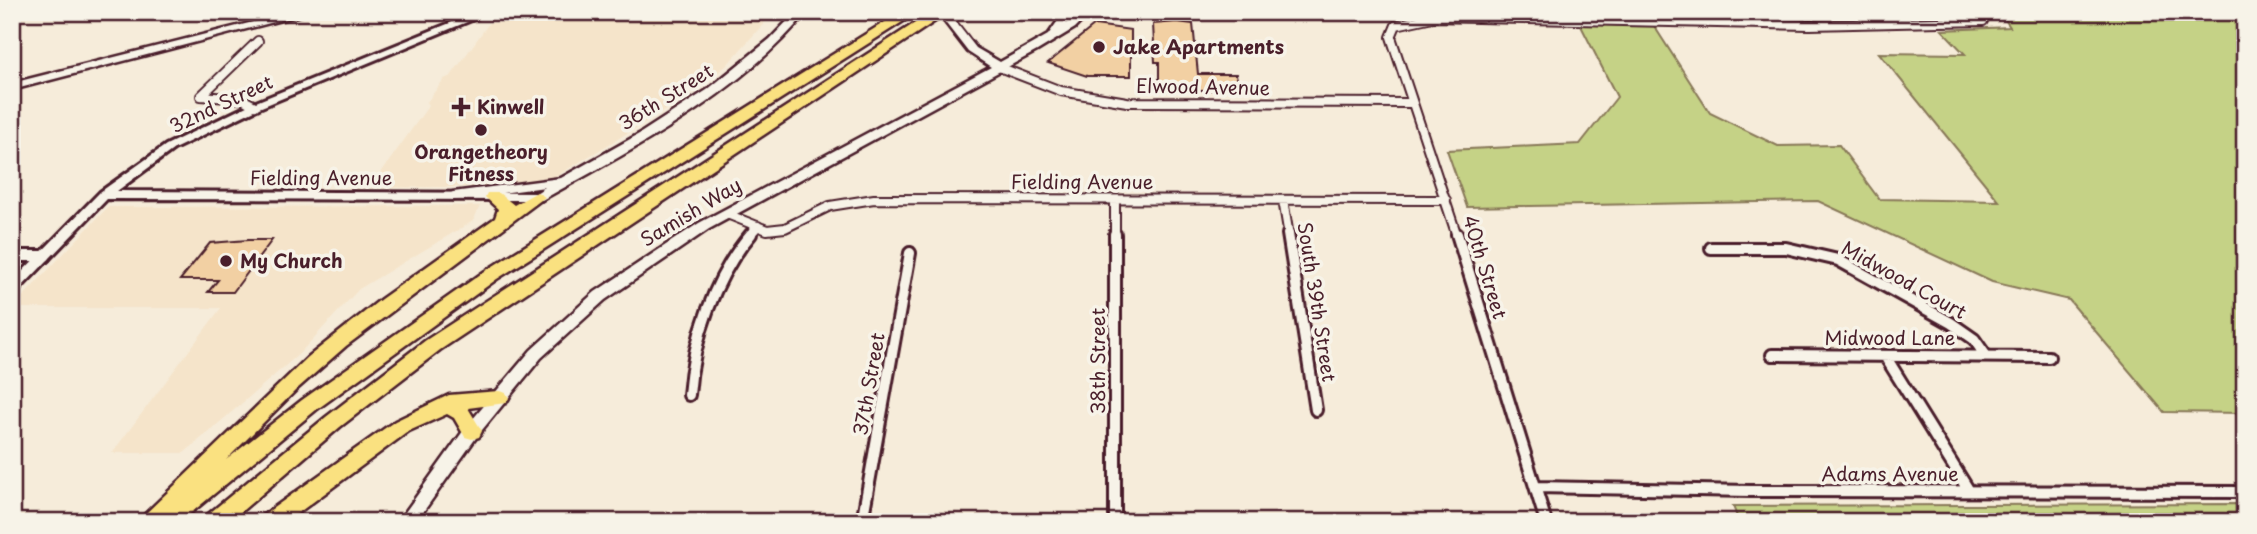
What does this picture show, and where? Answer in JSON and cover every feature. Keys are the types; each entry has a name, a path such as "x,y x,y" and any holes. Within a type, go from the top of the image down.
{"highway":[{"path":"164,522 309,405 491,275 911,12"},
{"path":"214,522 334,422 433,345 942,12"},
{"path":"493,197 507,207 502,221"},
{"path":"151,522 282,391 338,342 537,197"},
{"path":"270,522 402,426 449,402 499,398"},
{"path":"433,410 450,407 461,413 472,431"}],"main road":[{"path":"12,84 290,12"},
{"path":"12,84 307,12"},
{"name":"36th Street","path":"537,197 713,93 781,36 802,12"},
{"path":"942,12 956,34 972,50 999,67"},
{"path":"1051,38 1070,12"},
{"name":"Samish Way","path":"407,522 472,431 536,354 600,296 663,251 1051,38 1086,12"},
{"path":"453,196 519,189 569,179"}],"street":[{"name":"32nd Street","path":"12,290 104,195 170,147 255,106 486,12"},
{"path":"1637,12 1643,21"},
{"path":"1458,15 1843,25 1983,21"},
{"name":"40th Street","path":"1458,15 1420,18 1396,25 1391,37 1446,200 1546,522"},
{"path":"255,106 242,99 201,96 258,41"},
{"name":"Elwood Avenue","path":"999,67 1061,91 1127,102 1412,103"},
{"name":"Fielding Avenue","path":"104,195 537,197"},
{"name":"Fielding Avenue","path":"727,214 768,230 785,228 830,206 856,200 921,197 1446,200"},
{"name":"38th Street","path":"1115,200 1115,522"},
{"name":"South 39th Street","path":"1283,200 1316,410"},
{"path":"689,395 689,376 713,301 734,255 758,226"},
{"name":"Midwood Court","path":"1711,248 1786,248 1838,260 1951,323 1974,340 1986,356"},
{"name":"37th Street","path":"862,522 910,253"},
{"path":"12,256 46,256"},
{"name":"Midwood Lane","path":"1773,355 2049,357"},
{"path":"1885,356 1969,491"},
{"name":"Adams Avenue","path":"1536,487 2245,492"}],"shaded area":[{"path":"569,12 774,12 726,66 677,103 553,178 514,186 370,188 429,105 427,102 444,79 451,76 489,23 563,22"},
{"path":"480,206 473,221 359,289 299,354 184,453 112,453 221,308 12,308 108,207"}],"green space":[{"path":"2000,12 2245,12 2245,413 2164,412 2069,300 1992,282 1818,201 1467,207 1447,150 1580,144 1617,97 1575,14 1647,15 1710,113 1778,146 1839,145 1879,199 1999,201 1879,53 1965,54 1942,30 2010,27"},
{"path":"2245,504 2245,522 1739,522 1733,506"}],"building":[{"path":"1153,24 1193,24 1198,74 1236,74 1239,89 1159,91 1159,62 1155,62"},
{"name":"Jake Apartments","path":"1095,25 1131,30 1131,76 1087,76 1048,63"},
{"name":"My Church","path":"272,240 233,292 208,292 218,280 180,280 210,243"}],"place":[{"name":"Jake Apartments","path":"1099,47"},
{"name":"Kinwell","path":"461,107"},
{"name":"Orangetheory Fitness","path":"481,130"},
{"name":"My Church","path":"226,261"}]}
